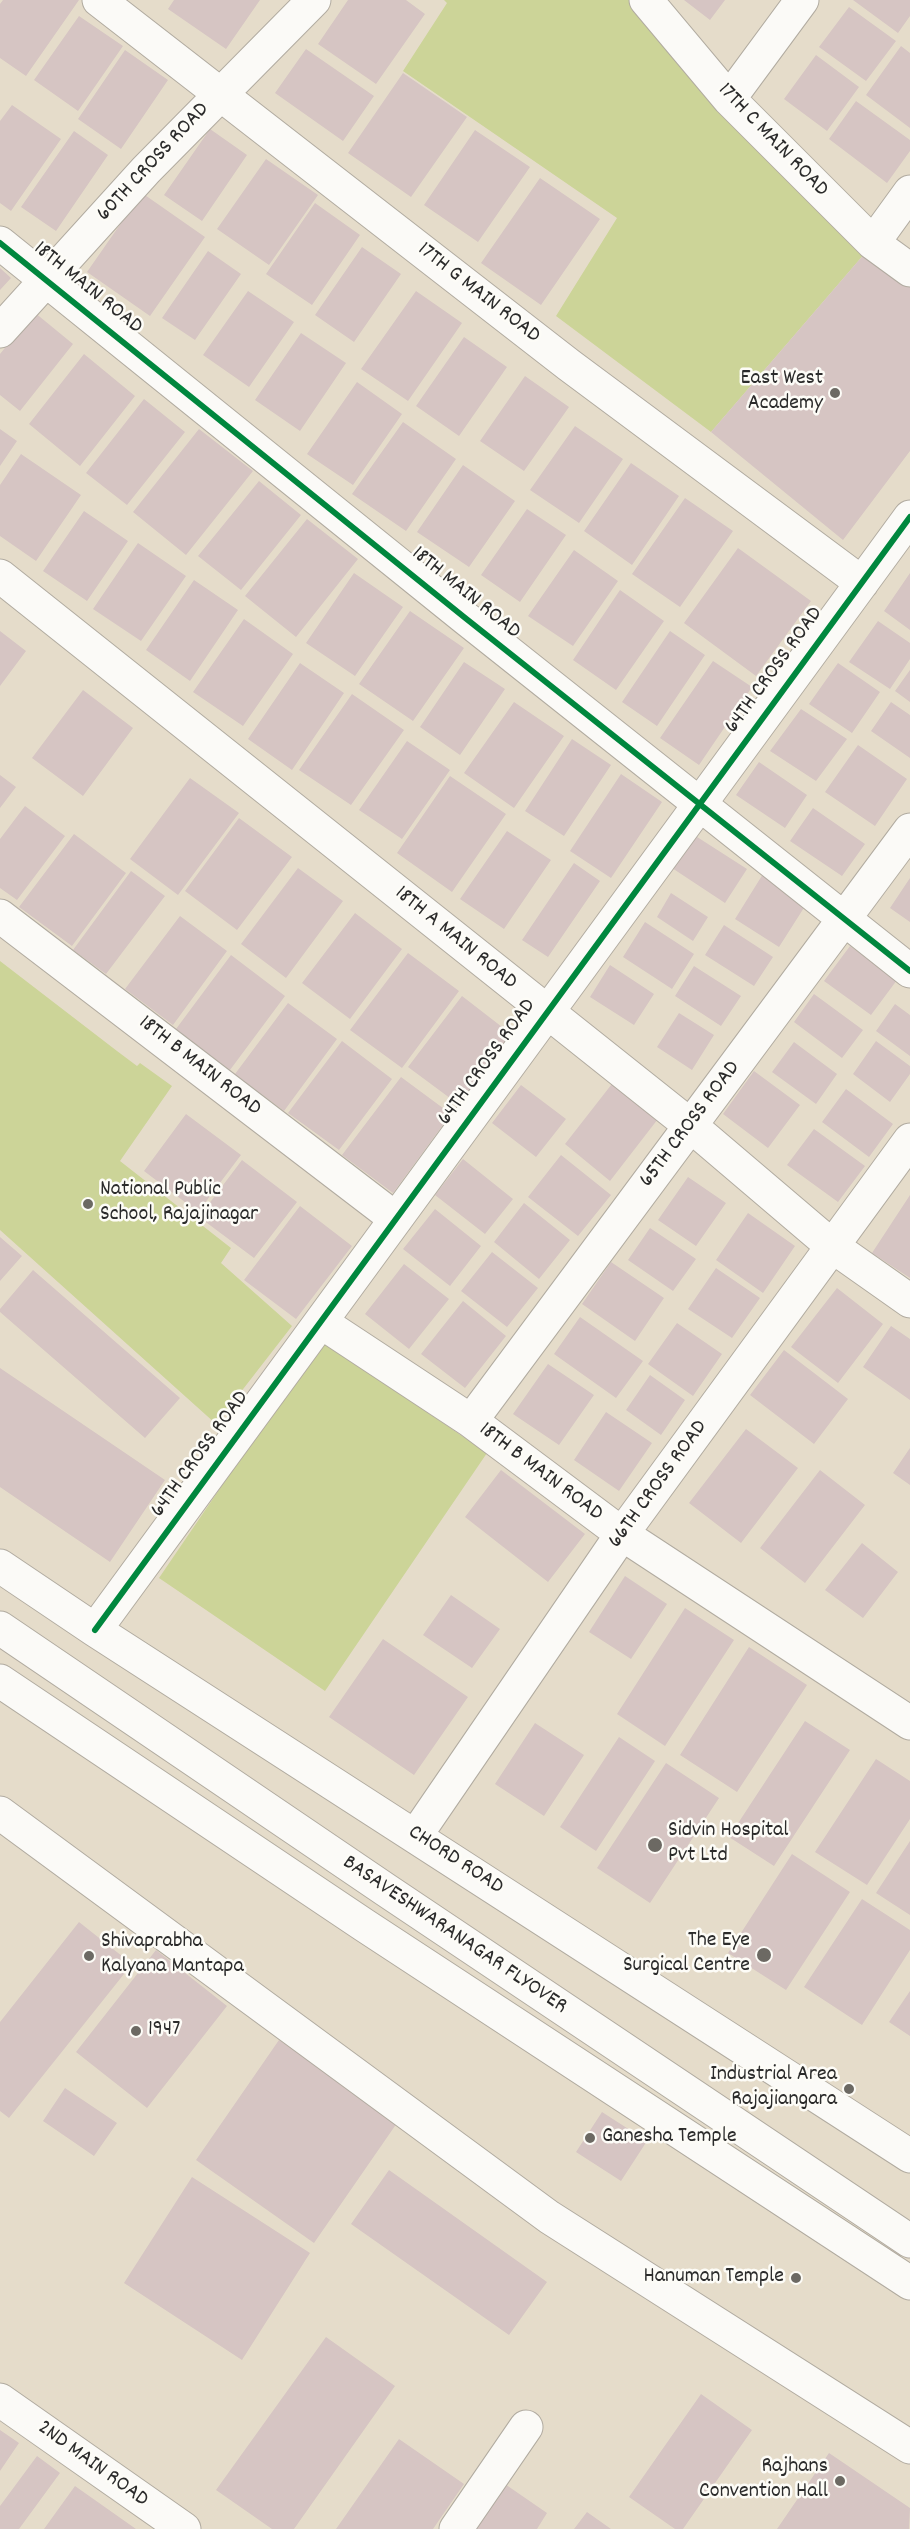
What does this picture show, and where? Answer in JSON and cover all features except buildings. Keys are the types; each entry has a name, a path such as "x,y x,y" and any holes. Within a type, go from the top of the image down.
{"street":[{"name":"17TH G MAIN ROAD","path":"99,0 569,365 862,583"},
{"name":"60TH CROSS ROAD","path":"0,331 146,170 314,0"},
{"name":"17TH C MAIN ROAD","path":"646,0 729,99 873,243 910,270"},
{"path":"729,99 802,0"},
{"path":"873,243 910,192"},
{"name":"18TH MAIN ROAD","path":"0,243 48,279 464,617 910,971"},
{"name":"64TH CROSS ROAD","path":"94,1630 910,517"},
{"name":"18TH A MAIN ROAD","path":"0,576 690,1126 832,1246 910,1302"},
{"name":"65TH CROSS ROAD","path":"471,1421 910,830"},
{"name":"18TH B MAIN ROAD","path":"0,916 396,1219"},
{"name":"66TH CROSS ROAD","path":"416,1835 622,1534 910,1140"},
{"name":"18TH B MAIN ROAD","path":"321,1322 471,1421 622,1534 910,1723"},
{"name":"CHORD ROAD","path":"0,1566 94,1630 416,1835 910,2156"},
{"name":"BASAVESHWARANAGAR FLYOVER","path":"0,1628 396,1897 910,2241"},
{"name":"BASAVESHWARANAGAR FLYOVER","path":"0,1681 374,1931 910,2283"},
{"path":"0,1812 549,2217 910,2447"},
{"name":"2ND MAIN ROAD","path":"0,2400 184,2529"},
{"path":"456,2529 525,2427"}],"green space":[{"path":"444,0 629,0 719,111 866,252 711,432 556,316 617,218 403,71 447,3"},
{"name":"National Public School, Rajajinagar","path":"0,961 137,1066 140,1063 172,1086 120,1161 231,1248 221,1263 292,1326 216,1424 0,1230"},
{"path":"321,1340 487,1453 325,1691 159,1578"}],"cycle path":[{"path":"0,243 464,617 910,971"},
{"path":"95,1630 910,517"}],"place":[{"name":"East West Academy","path":"835,393"},
{"name":"National Public School, Rajajinagar","path":"88,1204"},
{"name":"Sidvin Hospital Pvt Ltd","path":"655,1845"},
{"name":"The Eye Surgical Centre","path":"764,1955"},
{"name":"Shivaprabha Kalyana Mantapa","path":"89,1956"},
{"name":"1947","path":"136,2031"},
{"name":"Industrial Area Rajajiangara","path":"849,2089"},
{"name":"Ganesha Temple","path":"590,2138"},
{"name":"Hanuman Temple","path":"796,2278"},
{"name":"Rajhans Convention Hall","path":"840,2481"}]}
